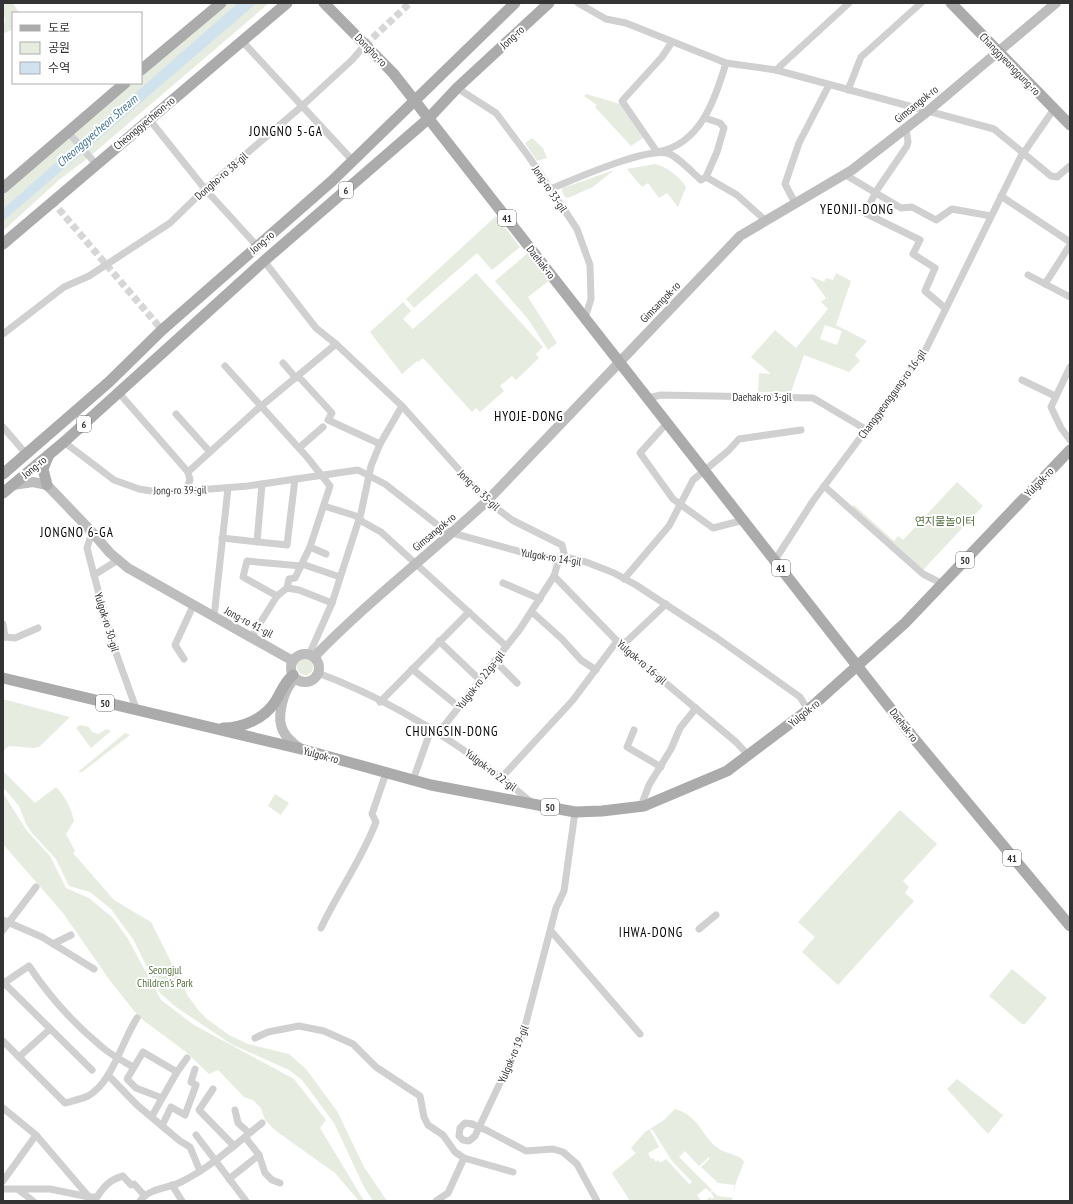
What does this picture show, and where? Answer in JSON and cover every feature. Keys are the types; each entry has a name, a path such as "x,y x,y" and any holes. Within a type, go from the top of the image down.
{"main road":[{"path":"142,69 221,3"},
{"name":"Cheonggyecheon-ro","path":"3,244 94,162 243,42 287,3"},
{"name":"Dongho-ro","path":"324,3 391,72 414,101"},
{"name":"Jong-ro","path":"3,474 109,382 162,330 353,161 515,3"},
{"name":"Jong-ro","path":"3,493 64,442 264,261 428,119 457,88 549,3"},
{"name":"Changgyeonggung-ro","path":"951,3 1070,125"},
{"path":"3,188 70,134 124,84"},
{"name":"Daehak-ro","path":"414,101 912,736 1070,926"},
{"name":"Yulgok-ro","path":"3,678 206,728 301,749 413,780 575,812 602,811 641,806 727,771 808,710 905,623 1070,450"},
{"path":"47,485 43,469 50,454"},
{"path":"206,728 235,728 250,723 265,713 275,703 284,685 294,677"}],"street":[{"path":"578,3 606,19 626,23 726,63 776,70 994,129 1024,152 1051,176 1057,177 1070,166"},
{"path":"776,70 849,3"},
{"path":"848,90 861,57 921,3"},
{"path":"998,52 1056,3"},
{"path":"243,42 353,161"},
{"path":"672,42 662,56 622,101 657,152 670,154 701,180 706,177 724,128 720,122 705,118"},
{"name":"Dongho-ro 38-gil","path":"3,334 64,288 89,276 105,264 170,223 205,189 302,106 352,60 365,45"},
{"name":"Gimsangok-ro","path":"312,656 415,563 452,533 487,501 619,361 740,236 844,174 928,111 938,98 954,85 961,82 970,71 985,58 998,52"},
{"path":"550,189 616,164 674,148 696,130 705,118 726,63"},
{"path":"795,203 785,184 799,143 829,85"},
{"name":"Jong-ro 33-gil","path":"457,88 496,113 550,189 576,229 590,265 591,299 585,318"},
{"name":"Changgyeonggung-ro 16-gil","path":"775,560 824,486 925,351 945,308 1024,152 1054,109"},
{"path":"149,119 205,189 257,246"},
{"path":"906,128 908,142 907,146 876,193 865,213 920,240 913,254 935,268 925,291 945,308"},
{"path":"70,134 94,162"},
{"path":"844,174 901,208 912,207 936,220 952,209 991,216"},
{"path":"706,177 737,195 765,220"},
{"path":"1001,196 1070,243 1045,284"},
{"name":"Jong-ro 35-gil","path":"264,261 304,315 316,328 336,344 402,406 487,501 512,520 562,545 562,558"},
{"path":"1028,275 1070,297"},
{"path":"188,472 262,406 336,344"},
{"path":"283,363 332,413 328,420 380,444"},
{"path":"225,366 299,448 330,486 310,547 302,565 295,578 289,579 287,588 277,596 252,636"},
{"path":"1070,367 1051,407 1061,428 1070,440"},
{"path":"1022,380 1055,396"},
{"path":"119,393 188,472 190,480 186,491"},
{"name":"Daehak-ro 3-gil","path":"648,398 661,395 813,398 867,430"},
{"path":"312,656 332,603 359,519 369,475 380,444 402,406"},
{"path":"176,414 210,452"},
{"path":"667,423 640,453 673,499 713,528 744,520"},
{"path":"299,448 323,426"},
{"path":"3,427 27,454"},
{"path":"624,578 668,526 693,480 728,451 739,439 801,430"},
{"name":"Jong-ro 39-gil","path":"64,442 114,480 139,489 157,492 228,488 358,470 385,484 439,526 452,533"},
{"path":"222,538 287,545 295,479"},
{"path":"14,485 33,482 47,485"},
{"path":"257,542 262,484"},
{"name":"Jong-ro 41-gil","path":"47,485 118,560 128,568 193,606 252,636 292,661"},
{"path":"824,486 923,574 943,584"},
{"path":"214,617 228,488"},
{"path":"324,506 356,516 381,532 506,646"},
{"name":"Yulgok-ro 30-gil","path":"92,532 87,548 110,636 137,711"},
{"name":"Yulgok-ro 14-gil","path":"452,533 536,556 586,562 624,578 716,638 800,698 808,710"},
{"path":"310,547 326,554"},
{"path":"554,576 562,558"},
{"path":"94,575 118,560"},
{"path":"277,596 244,577 247,560 302,565 340,577"},
{"name":"Yulgok-ro 22ga-gil","path":"413,780 429,734 444,726 532,612 554,576"},
{"name":"Yulgok-ro 16-gil","path":"554,576 617,641 736,742 748,755"},
{"path":"503,583 540,599"},
{"path":"287,588 299,590 332,603"},
{"path":"502,777 573,700 617,641 626,642 666,604"},
{"path":"184,659 175,644 193,606"},
{"path":"380,702 469,612"},
{"path":"532,612 562,639 582,660 596,670"},
{"path":"3,624 4,637 15,638 38,628"},
{"path":"439,641 480,680"},
{"path":"303,654 312,656 319,667 318,673 313,679 306,681 294,677 290,668 292,661 303,654"},
{"path":"495,661 517,683"},
{"path":"412,669 458,707"},
{"name":"Yulgok-ro 22-gil","path":"318,673 350,685 433,731 479,760 534,804"},
{"path":"294,677 288,686 284,700 281,725 292,743 301,749"},
{"path":"641,806 650,785 671,749 680,728 696,708"},
{"path":"634,730 627,747 660,767"},
{"path":"320,928 337,895 369,841 376,822 372,814 386,773"},
{"name":"Yulgok-ro 19-gil","path":"575,812 564,891 556,908 523,1034 475,1136 469,1141 463,1140 459,1136 460,1128 465,1123 472,1124 486,1130 526,1151 553,1149 563,1152 577,1164 597,1201"},
{"path":"3,930 6,921 36,887"},
{"path":"699,929 716,915"},
{"path":"6,921 42,937 94,969"},
{"path":"551,931 640,1034"},
{"path":"53,944 71,935"},
{"path":"92,1070 4,982 29,966 41,984 102,1048 133,1067"},
{"path":"3,1041 65,1103 89,1096 103,1083 137,1018"},
{"path":"255,1038 268,1032 299,1026 324,1031 344,1040 359,1048 376,1067 419,1094 428,1125 443,1135 450,1147 464,1158 513,1172"},
{"path":"19,1058 50,1029"},
{"path":"162,1098 136,1088 127,1079 133,1067 143,1052 176,1072"},
{"path":"152,1116 176,1072 187,1058"},
{"path":"162,1126 171,1107 185,1115 196,1085 191,1082 195,1069"},
{"path":"108,1075 122,1092 180,1141 190,1147 200,1171"},
{"path":"213,1089 199,1110 234,1146"},
{"path":"3,1108 36,1135 91,1199"},
{"path":"235,1110 238,1123 259,1155 265,1173 272,1180 280,1183"},
{"path":"3,1189 50,1189 91,1199 97,1197 104,1187 114,1178 123,1176 132,1185 134,1184 142,1198 200,1171 262,1123"},
{"path":"3,1181 36,1135"},
{"path":"196,1135 246,1201"},
{"path":"229,1179 259,1155"},
{"path":"436,1201 448,1193 464,1158"},
{"path":"172,1185 182,1201"},
{"path":"19,1190 33,1201"}],"green space":[{"path":"3,3 13,3 18,12 12,12 12,30 3,34 5,18 3,14"},
{"path":"224,3 269,3 88,158 59,180 3,231 3,195 130,84 142,84 142,74"},
{"path":"586,94 620,104 643,138 631,146 595,107 597,105 584,96"},
{"path":"532,138 543,148 547,158 537,161 525,143"},
{"path":"655,164 672,172 686,187 678,207 667,193 659,198 648,183 642,187 627,169"},
{"path":"614,170 593,187 568,198 565,197 562,191 563,188"},
{"path":"496,216 520,247 492,270 477,253 414,308 406,299"},
{"path":"529,252 551,279 528,297 557,343 548,350 528,319 495,281"},
{"path":"476,273 543,347 536,354 539,358 516,380 512,376 500,386 504,391 480,412 476,408 472,412 423,358 418,362 417,361 402,374 370,332 403,302 411,311 403,319 413,329"},
{"path":"836,273 851,281 836,325 867,341 855,355 860,361 849,372 804,355 791,392 758,392 759,373 771,374 751,357 775,330 796,348 828,309 821,302 826,298 810,276 824,282 826,278 833,280","holes":["825,325 842,331 837,345 820,339"]},
{"name":"연지물놀이터","path":"957,482 983,506 922,571 852,507 854,505 894,541 898,536 903,540"},
{"path":"305,659 312,664 313,667 308,674 305,675 298,670 297,667 302,660"},
{"path":"3,699 70,717 39,747 9,746 3,751"},
{"path":"80,725 89,727 92,732 98,734 107,729 111,731 91,748 76,728"},
{"path":"125,733 130,735 82,772 78,772"},
{"name":"Seongjul Children's Park","path":"3,771 35,803 56,787 67,802 74,821 66,834 75,851 73,853 114,900 151,922 188,996 199,1011 207,1019 229,1035 248,1044 289,1054 306,1069 337,1111 364,1167 387,1201 373,1201 363,1185 334,1123 302,1080 289,1070 231,1044 176,1007 160,993 133,939 111,909 90,892 69,886 56,859 32,833 26,824 19,806 3,787"},
{"path":"3,793 27,831 50,856 66,888 89,898 113,918 128,939 161,1000 194,1025 294,1079 326,1120 320,1128 364,1201 359,1201 335,1173 276,1131 265,1120 261,1108 253,1100 244,1097 218,1070 209,1074 186,1052 139,1017 111,982 63,913 3,844"},
{"path":"275,794 289,803 281,815 268,806"},
{"path":"900,810 937,844 903,881 909,887 905,893 914,901 838,985 802,952 815,937 798,922"},
{"path":"1012,969 1047,998 1025,1024 1022,1024 989,996"},
{"path":"957,1079 1003,1115 988,1134 947,1089"},
{"path":"675,1109 683,1112 695,1122 708,1139 719,1149 742,1159 744,1162 733,1194 734,1185 718,1183 701,1167 710,1158 709,1157 699,1166 685,1151 679,1157 712,1190 710,1192 706,1188 697,1195 701,1201 630,1201 612,1173 636,1153 631,1148 645,1132 664,1120","holes":["652,1129 672,1161 692,1182 689,1184 666,1159 660,1163 658,1160 656,1162 653,1158 651,1159 648,1153 659,1147 650,1130"]},
{"path":"712,1191 718,1196 733,1198 732,1201 705,1201 710,1197 712,1199 714,1197 711,1193"}],"water":[{"name":"Cheonggyecheon Stream","path":"238,3 257,3 3,221 3,209"}],"tunnel":[{"path":"365,45 410,3"},
{"path":"52,201 162,330"}],"district":[{"name":"JONGNO 5-GA","path":"286,131"},
{"name":"YEONJI-DONG","path":"857,209"},
{"name":"HYOJE-DONG","path":"529,416"},
{"name":"JONGNO 6-GA","path":"77,532"},
{"name":"CHUNGSIN-DONG","path":"452,731"},
{"name":"IHWA-DONG","path":"651,932"}]}
